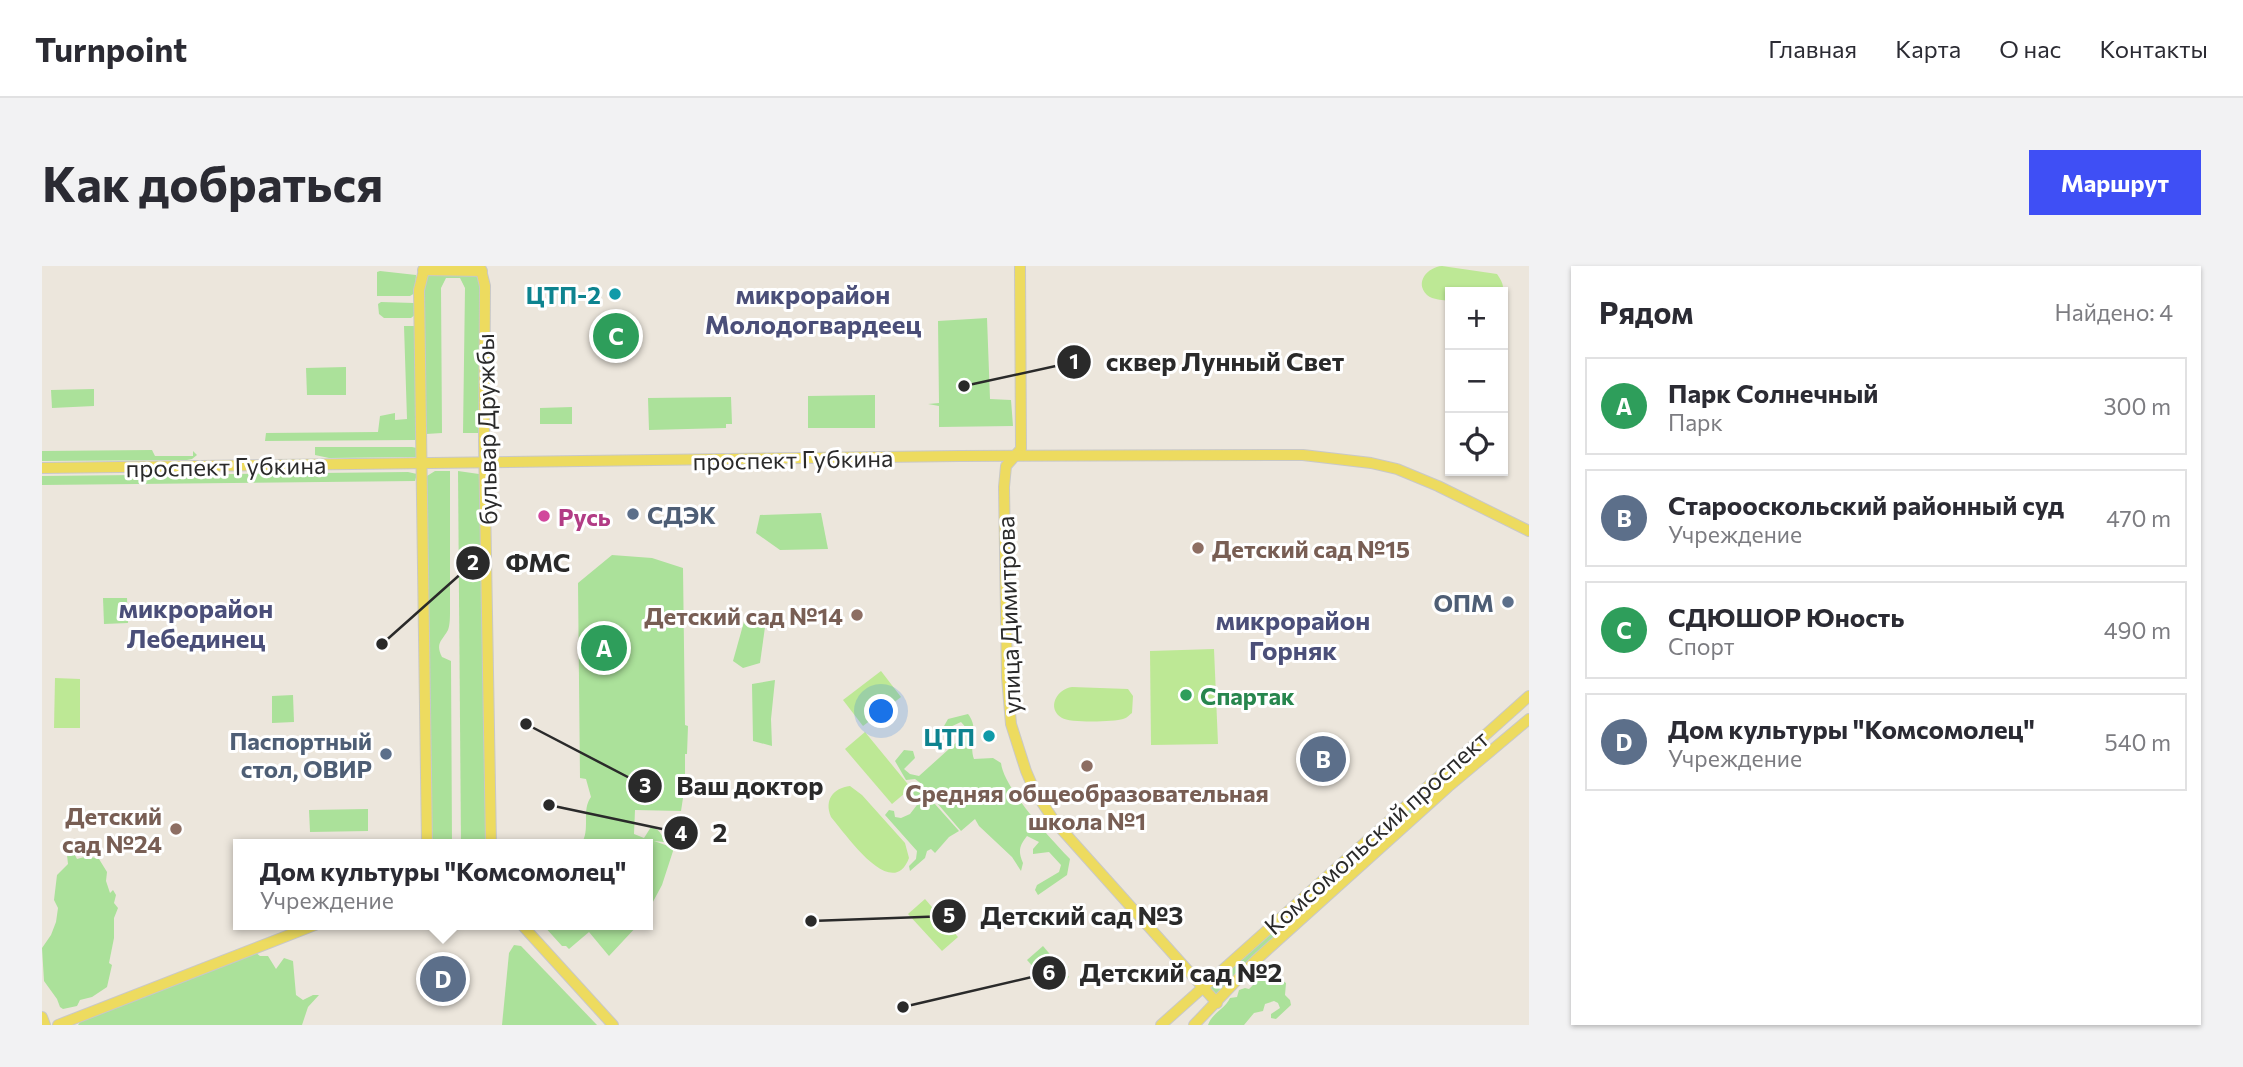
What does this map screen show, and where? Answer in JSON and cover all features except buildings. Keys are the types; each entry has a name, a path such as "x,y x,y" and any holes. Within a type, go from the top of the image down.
{"main road":[{"name":"улица Димитрова","path":"1020,266 1021,449 1006,466 1004,486 1008,701 1017,747 1035,792 1055,822 1217,1003"},
{"path":"427,839 419,290 424,268 481,269"},
{"name":"бульвар Дружбы","path":"481,269 485,286 484,442 491,839"},
{"name":"проспект Губкина","path":"42,468 1266,454 1331,457 1397,469 1529,531"},
{"name":"Комсомольский проспект","path":"1161,1025 1529,696"},
{"name":"Комсомольский проспект","path":"1194,1025 1248,968 1448,787 1529,719"},
{"path":"1439,776 1448,787"},
{"path":"1314,888 1324,900"},
{"path":"58,1025 302,930"},
{"path":"527,930 613,1025"},
{"path":"42,1017 45,1025"}],"green space":[{"path":"1437,267 1497,274 1503,287 1445,287 1445,301 1438,300 1427,295 1422,285 1424,276"},
{"path":"377,272 416,275 415,293 410,296 377,296"},
{"path":"427,273 477,274 480,287 480,433 463,433 465,288 460,278 446,278 441,288 442,433 426,434 424,288"},
{"path":"414,303 416,314 411,318 384,318 379,314 378,304"},
{"path":"987,318 990,399 1011,400 1013,426 939,427 939,406 928,404 939,403 938,321"},
{"path":"404,326 415,326 418,437 415,440 265,441 266,433 378,432 380,416 395,413 395,420 407,419"},
{"path":"346,367 346,395 307,395 306,368"},
{"path":"94,389 94,406 52,408 51,390"},
{"path":"875,395 875,428 808,428 808,396"},
{"path":"731,397 732,424 726,424 726,428 649,430 648,398"},
{"path":"572,407 572,424 540,424 540,408"},
{"path":"315,447 417,448 416,457 329,458 315,455"},
{"path":"152,450 155,456 193,456 193,451 197,455 187,460 42,461 42,451"},
{"path":"435,471 450,471 450,621 439,648 442,657 451,661 452,839 430,839 427,476"},
{"path":"458,471 479,474 481,487 486,839 461,839"},
{"path":"417,474 415,481 42,485 42,476"},
{"path":"821,513 828,549 780,550 756,533 760,515"},
{"path":"612,555 652,558 683,568 685,725 688,726 685,780 689,783 685,785 681,811 635,810 634,834 644,838 651,827 654,828 660,832 664,842 654,841 674,848 662,885 653,902 653,839 584,839 591,797 586,779 580,778 578,583"},
{"path":"103,598 127,598 128,623 104,624"},
{"path":"745,618 765,627 760,663 743,668 733,661"},
{"path":"1214,649 1218,744 1151,745 1150,651"},
{"path":"881,671 901,697 863,726 843,700"},
{"path":"55,678 80,679 80,728 54,728"},
{"path":"775,680 771,719 772,746 753,741 752,684"},
{"path":"1072,687 1128,689 1133,696 1132,713 1124,719 1111,721 1066,720 1057,714 1054,704 1062,691"},
{"path":"293,695 294,722 272,723 272,696"},
{"path":"968,714 974,731 974,759 993,758 1001,763 1004,774 1019,800 1070,859 1067,875 1038,895 1035,890 1037,885 1059,872 1061,865 1049,852 1033,854 1033,849 1039,842 1027,836 1024,840 1020,849 1023,863 1021,871 1012,857 975,819 961,831 919,782 915,779 906,780 895,761 904,750 913,751 915,758 904,769 919,776 969,731 961,722 948,728 944,726 948,719"},
{"path":"865,732 911,788 892,804 845,749"},
{"path":"918,785 959,831 949,837 935,853 931,849 927,851 925,858 910,871 909,866 916,859 917,851 885,815 889,810 894,811 895,817 901,818 910,814 920,801 912,793"},
{"path":"1437,785 1437,790 1327,889 1321,889"},
{"path":"850,786 862,795 905,843 909,858 901,870 892,873 869,860 831,817 829,800 839,789"},
{"path":"368,809 368,831 310,832 309,810"},
{"path":"74,853 77,859 88,856 99,859 107,872 106,881 110,893 113,890 116,895 114,903 118,908 114,918 114,938 109,963 112,965 107,987 92,997 80,1000 77,1006 63,1009 44,981 42,948 56,922 58,908 54,900 57,875 68,864 67,855"},
{"path":"1310,898 1312,903 1243,965 1217,994 1209,989 1212,985"},
{"path":"925,899 958,937 942,951 908,914"},
{"path":"548,930 633,930 609,956 589,932 569,949 562,946"},
{"path":"514,945 521,946 597,1025 502,1025 509,953"},
{"path":"1043,946 1069,977 1054,990 1027,960"},
{"path":"251,949 260,956 268,956 276,969 284,958 293,961 296,995 303,1000 319,995 308,1007 302,1025 78,1025 81,1021 233,960 242,960 242,956"},
{"path":"1255,974 1275,975 1286,983 1285,995 1291,1005 1276,1019 1271,1018 1271,1014 1280,1008 1274,1001 1265,1004 1263,1011 1254,1013 1244,1025 1208,1025 1230,998 1237,997 1239,990 1249,989 1256,982 1250,979"}],"place":[{"name":"ЦТП-2","path":"615,294"},
{"name":"СДЮШОР Юность","path":"616,336"},
{"name":"сквер Лунный Свет","path":"964,386"},
{"name":"СДЭК","path":"633,514"},
{"name":"Русь","path":"544,516"},
{"name":"Детский сад №15","path":"1198,548"},
{"name":"ОПМ","path":"1508,602"},
{"name":"Детский сад №14","path":"857,615"},
{"name":"ФМС","path":"382,644"},
{"name":"Парк Солнечный","path":"604,648"},
{"name":"Спартак","path":"1186,695"},
{"name":"Ваш доктор","path":"526,724"},
{"name":"ЦТП","path":"989,736"},
{"name":"Паспортный стол, ОВИР","path":"386,754"},
{"name":"Старооскольский районный суд","path":"1323,759"},
{"name":"Средняя общеобразовательная школа №1","path":"1087,766"},
{"name":"2","path":"549,805"},
{"name":"Детский сад №24","path":"176,829"},
{"name":"Детский сад №3","path":"811,921"},
{"name":"Дом культуры \"Комсомолец\"","path":"443,979"},
{"name":"Детский сад №2","path":"903,1007"}],"district":[{"name":"микрорайон Молодогвардеец","path":"813,308"},
{"name":"микрорайон Лебединец","path":"196,622"},
{"name":"микрорайон Горняк","path":"1293,634"}]}
